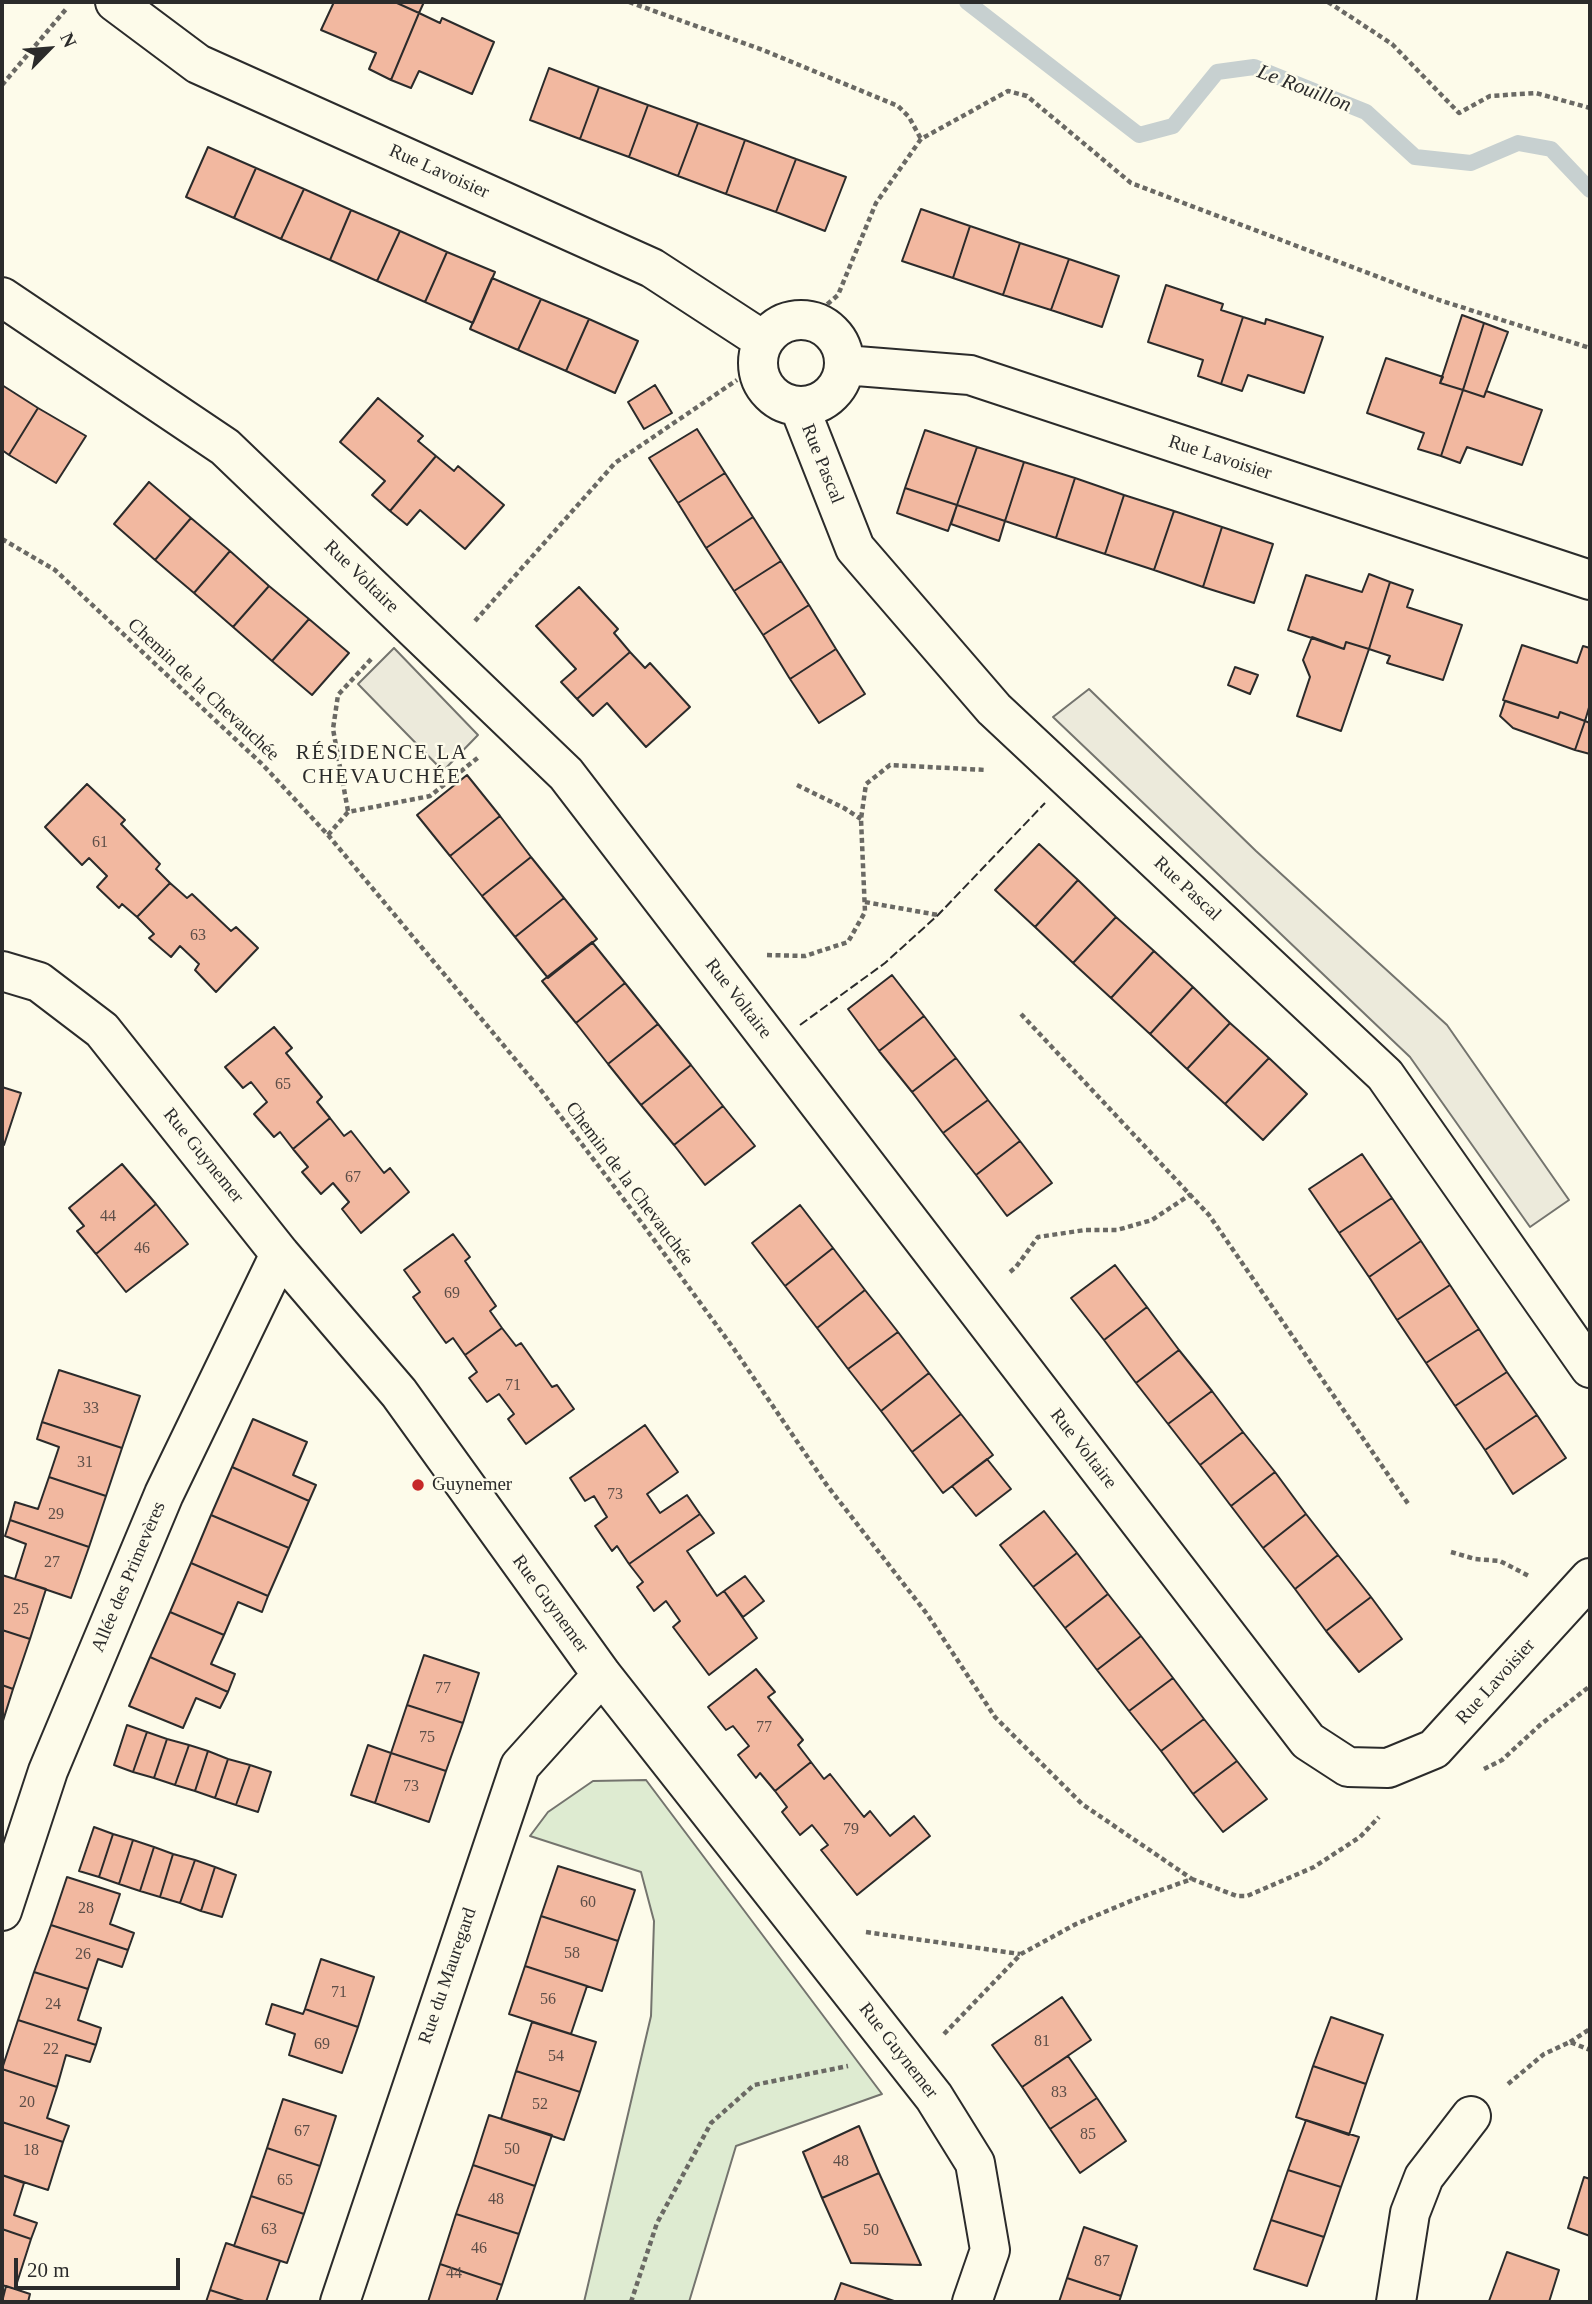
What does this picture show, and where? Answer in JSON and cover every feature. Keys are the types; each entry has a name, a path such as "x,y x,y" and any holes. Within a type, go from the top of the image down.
{"street":[{"name":"Rue Lavoisier","path":"115,2 198,64 652,268 761,354 762,381 771,393 786,403 799,406"},
{"name":"Rue Voltaire","path":"2,297 225,447 566,774 1308,1741 1348,1767 1388,1768"},
{"path":"761,354 776,327 790,321 808,321 828,329 836,337 843,350 842,378 834,391 814,404 799,406"},
{"name":"Rue Lavoisier","path":"844,365 970,375 1590,580"},
{"name":"Rue Pascal","path":"799,406 855,548 994,709 1385,1075 1590,1368"},
{"name":"Rue Guynemer","path":"2,971 39,982 102,1030 280,1254 399,1393 602,1675 934,2096 975,2163 990,2250 972,2302"},
{"name":"Allée des Primevères","path":"2,1911 48,1771 164,1494 280,1254"},
{"name":"Rue Lavoisier","path":"1388,1768 1434,1749 1590,1578"},
{"name":"Rue du Mauregard","path":"340,2302 520,1766 602,1675"},
{"path":"1396,2302 1410,2213 1424,2177 1471,2116"}],"path":[{"path":"2,85 72,2"},
{"path":"629,2 763,50 898,106 909,117 920,139"},
{"path":"1328,2 1392,44 1459,113 1490,96 1536,93 1590,108"},
{"path":"808,321 838,295 876,203 920,139 1007,91 1027,96 1131,183 1439,300 1590,348"},
{"path":"443,657 615,463 761,354"},
{"name":"Chemin de la Chevauchée","path":"2,539 55,570 263,765 328,835 548,1100 734,1349 826,1484 927,1614 995,1717 1082,1804 1192,1879 1237,1896 1247,1896 1314,1867 1360,1837 1391,1805 1388,1768"},
{"path":"348,812 333,729 338,695 387,642 402,617"},
{"path":"328,835 348,812 429,796 516,727"},
{"path":"704,955 805,956 848,942 865,912 861,820 866,784 890,765 988,770"},
{"path":"797,785 844,808 861,820"},
{"path":"865,902 938,915"},
{"path":"1021,1014 1209,1215 1409,1505"},
{"path":"970,1302 1016,1267 1038,1237 1085,1230 1117,1230 1152,1220 1191,1194"},
{"path":"1451,1552 1475,1559 1500,1561 1526,1573 1559,1611"},
{"path":"631,2302 657,2222 711,2123 754,2085 934,2045 1021,1954 1076,1923 1192,1879"},
{"path":"818,1948 852,1931 1021,1954"},
{"path":"1471,2116 1544,2054 1590,2029"},
{"path":"1570,2042 1590,2050"}],"green space":[{"path":"646,1780 882,2094 736,2146 689,2302 584,2302 651,2016 654,1921 641,1872 530,1836 548,1812 593,1781"}],"shaded area":[{"path":"394,648 478,735 443,771 358,684"},
{"path":"1089,689 1256,851 1447,1025 1569,1200 1530,1227 1410,1057 1053,717"}],"building":[{"path":"334,2 398,2 419,13 391,80 369,69 376,53 321,30"},
{"path":"398,2 424,2 419,13"},
{"path":"419,13 440,23 442,18 494,42 472,94 419,71 411,88 391,80"},
{"path":"549,68 599,87 580,139 530,120"},
{"path":"599,87 648,105 629,157 580,139"},
{"path":"648,105 698,123 678,176 629,157"},
{"path":"698,123 745,140 726,194 678,176"},
{"path":"745,140 796,159 776,212 726,194"},
{"path":"208,147 256,168 234,218 186,197"},
{"path":"796,159 846,177 825,231 776,212"},
{"path":"256,168 304,189 281,239 234,218"},
{"path":"304,189 351,210 330,260 281,239"},
{"path":"921,209 970,226 953,278 902,261"},
{"path":"351,210 400,231 377,281 330,260"},
{"path":"970,226 1020,243 1003,295 953,278"},
{"path":"400,231 447,252 425,302 377,281"},
{"path":"1020,243 1069,259 1051,310 1003,295"},
{"path":"447,252 495,272 473,323 425,302"},
{"path":"1069,259 1119,276 1102,327 1051,310"},
{"path":"492,278 541,299 518,350 470,329"},
{"path":"1166,285 1223,304 1221,310 1243,317 1221,384 1198,376 1203,360 1148,342"},
{"path":"541,299 589,319 566,371 518,350"},
{"path":"1462,315 1484,323 1463,390 1440,383"},
{"path":"1243,317 1265,324 1266,319 1323,337 1304,393 1248,375 1242,391 1221,384"},
{"path":"589,319 638,341 615,393 566,371"},
{"path":"1484,323 1508,332 1484,397 1463,390"},
{"path":"1386,358 1443,377 1440,383 1463,390 1441,456 1418,449 1424,433 1367,413"},
{"path":"2,385 38,408 9,455 2,450"},
{"path":"655,385 672,413 644,429 628,402"},
{"path":"1463,390 1484,397 1486,391 1542,410 1522,465 1467,447 1460,463 1441,456"},
{"path":"378,398 423,436 418,441 436,456 390,511 372,495 385,481 340,442"},
{"path":"38,408 86,436 56,483 9,455"},
{"path":"697,429 725,473 678,503 649,458"},
{"path":"925,430 977,447 957,505 905,488"},
{"path":"977,447 1024,462 1005,521 957,505"},
{"path":"436,456 454,471 458,466 504,505 465,549 420,510 407,525 390,511"},
{"path":"1024,462 1075,478 1056,538 1005,521"},
{"path":"725,473 753,517 706,548 678,503"},
{"path":"1075,478 1124,495 1105,554 1056,538"},
{"path":"149,482 191,518 155,560 114,524"},
{"path":"905,488 957,505 948,531 897,513"},
{"path":"1124,495 1174,511 1154,570 1105,554"},
{"path":"957,505 1005,521 999,541 951,524"},
{"path":"1174,511 1222,527 1203,587 1154,570"},
{"path":"753,517 781,561 734,591 706,548"},
{"path":"191,518 230,551 194,593 155,560"},
{"path":"1222,527 1273,544 1254,603 1203,587"},
{"path":"230,551 269,586 233,627 194,593"},
{"path":"781,561 809,605 763,635 734,591"},
{"path":"1369,574 1390,582 1369,649 1346,642 1344,649 1288,630 1306,575 1362,592"},
{"path":"1390,582 1413,590 1407,607 1462,625 1443,680 1387,663 1390,656 1369,649"},
{"path":"269,586 309,619 272,661 233,627"},
{"path":"579,587 618,629 614,633 630,652 577,699 561,682 576,669 536,626"},
{"path":"809,605 836,649 790,679 763,635"},
{"path":"309,619 349,653 312,695 272,661"},
{"path":"1312,637 1344,649 1346,642 1369,649 1341,731 1297,716 1310,677 1303,660"},
{"path":"1522,645 1577,663 1583,646 1590,648 1590,704 1585,721 1560,712 1558,718 1503,700"},
{"path":"836,649 865,694 819,723 790,679"},
{"path":"630,652 645,668 650,663 690,707 646,747 607,703 593,716 577,699"},
{"path":"1235,667 1258,675 1250,694 1228,685"},
{"path":"1505,701 1558,718 1560,712 1585,721 1575,750 1513,728 1500,716"},
{"path":"1585,721 1590,723 1590,754 1575,750"},
{"path":"467,775 500,816 450,856 417,815"},
{"path":"87,784 125,820 121,824 160,864 156,869 170,883 137,917 122,904 119,908 97,887 107,876 89,858 82,865 45,827"},
{"path":"500,816 531,857 482,896 450,856"},
{"path":"1039,844 1078,880 1035,927 995,890"},
{"path":"531,857 564,898 515,937 482,896"},
{"path":"1078,880 1116,917 1073,963 1035,927"},
{"path":"170,883 187,898 192,894 231,931 236,927 258,948 216,992 195,970 199,964 180,946 171,957 149,938 154,934 137,917"},
{"path":"564,898 597,939 548,978 515,937"},
{"path":"1116,917 1154,951 1111,998 1073,963"},
{"path":"592,942 625,983 576,1023 542,981"},
{"path":"1154,951 1193,987 1150,1034 1111,998"},
{"path":"892,975 924,1016 879,1051 848,1009"},
{"path":"625,983 658,1024 608,1064 576,1023"},
{"path":"1193,987 1230,1023 1187,1069 1150,1034"},
{"path":"924,1016 956,1058 912,1092 879,1051"},
{"path":"1230,1023 1269,1058 1225,1104 1187,1069"},
{"path":"658,1024 691,1065 641,1105 608,1064"},
{"path":"274,1027 292,1048 286,1053 322,1097 317,1102 330,1118 293,1149 280,1132 274,1137 254,1114 267,1102 251,1082 243,1088 225,1067"},
{"path":"956,1058 988,1100 943,1133 912,1092"},
{"path":"1269,1058 1307,1094 1263,1140 1225,1104"},
{"path":"691,1065 723,1106 674,1145 641,1105"},
{"path":"2,1087 21,1093 4,1145 2,1144"},
{"path":"988,1100 1020,1141 976,1175 943,1133"},
{"path":"723,1106 755,1146 705,1185 674,1145"},
{"path":"330,1118 344,1136 351,1131 384,1173 390,1168 409,1192 361,1233 342,1209 349,1202 333,1183 321,1194 302,1172 308,1167 293,1149"},
{"path":"1020,1141 1052,1183 1007,1216 976,1175"},
{"path":"1362,1154 1392,1198 1339,1233 1309,1189"},
{"path":"122,1164 156,1204 96,1254 77,1231 84,1226 69,1208"},
{"path":"1392,1198 1421,1241 1369,1277 1339,1233"},
{"path":"156,1204 188,1244 126,1292 96,1254"},
{"path":"800,1205 833,1248 785,1286 752,1243"},
{"path":"453,1234 470,1257 465,1261 496,1306 490,1311 502,1328 465,1355 453,1338 446,1343 413,1297 420,1292 404,1270"},
{"path":"1421,1241 1450,1285 1397,1320 1369,1277"},
{"path":"833,1248 865,1290 817,1328 785,1286"},
{"path":"1115,1265 1147,1307 1104,1340 1071,1298"},
{"path":"1450,1285 1479,1329 1426,1363 1397,1320"},
{"path":"865,1290 898,1332 848,1369 817,1328"},
{"path":"1147,1307 1179,1350 1136,1383 1104,1340"},
{"path":"502,1328 516,1346 521,1343 552,1387 557,1385 574,1409 526,1444 508,1419 514,1414 499,1394 487,1402 469,1378 477,1372 465,1355"},
{"path":"1479,1329 1507,1372 1455,1406 1426,1363"},
{"path":"898,1332 929,1373 881,1411 848,1369"},
{"path":"1179,1350 1212,1391 1168,1424 1136,1383"},
{"path":"59,1370 140,1396 122,1448 42,1422"},
{"path":"1507,1372 1537,1415 1485,1450 1455,1406"},
{"path":"929,1373 961,1414 912,1452 881,1411"},
{"path":"1212,1391 1243,1432 1200,1465 1168,1424"},
{"path":"961,1414 993,1455 943,1493 912,1452"},
{"path":"1537,1415 1566,1458 1513,1494 1485,1450"},
{"path":"253,1419 307,1442 293,1475 316,1485 309,1501 232,1467"},
{"path":"42,1422 122,1448 106,1496 49,1477 59,1447 37,1439"},
{"path":"645,1425 678,1472 647,1494 660,1513 687,1495 700,1514 629,1564 617,1546 612,1551 595,1526 607,1517 594,1496 585,1501 570,1478"},
{"path":"1243,1432 1275,1472 1231,1506 1200,1465"},
{"path":"987,1459 1011,1489 976,1516 952,1486"},
{"path":"232,1467 309,1501 289,1548 211,1515"},
{"path":"1275,1472 1306,1514 1263,1548 1231,1506"},
{"path":"49,1477 106,1496 89,1547 10,1520 15,1502 38,1509"},
{"path":"1044,1511 1077,1553 1033,1587 1000,1545"},
{"path":"700,1514 714,1533 687,1551 717,1596 724,1591 757,1638 709,1675 673,1627 680,1621 666,1601 654,1611 637,1587 643,1582 629,1564"},
{"path":"1306,1514 1338,1555 1295,1589 1263,1548"},
{"path":"211,1515 289,1548 268,1596 191,1563"},
{"path":"10,1520 89,1547 71,1598 15,1579 26,1544 5,1536"},
{"path":"1077,1553 1108,1594 1065,1628 1033,1587"},
{"path":"1338,1555 1371,1597 1326,1631 1295,1589"},
{"path":"191,1563 268,1596 262,1612 238,1602 224,1635 170,1612"},
{"path":"2,1575 46,1589 30,1639 2,1630"},
{"path":"745,1576 764,1601 743,1617 724,1591"},
{"path":"1108,1594 1141,1636 1097,1670 1065,1628"},
{"path":"1371,1597 1402,1639 1359,1672 1326,1631"},
{"path":"170,1612 224,1635 211,1664 235,1674 228,1692 150,1657"},
{"path":"2,1630 30,1639 13,1689 2,1685"},
{"path":"1141,1636 1173,1678 1129,1711 1097,1670"},
{"path":"424,1655 479,1673 463,1723 407,1705"},
{"path":"150,1657 228,1692 220,1708 196,1698 183,1728 129,1706"},
{"path":"756,1669 775,1692 768,1697 803,1740 798,1745 811,1762 775,1791 760,1773 756,1778 738,1755 749,1746 733,1726 726,1730 708,1707"},
{"path":"1173,1678 1204,1719 1161,1751 1129,1711"},
{"path":"2,1685 13,1689 2,1724"},
{"path":"407,1705 463,1723 446,1771 391,1753"},
{"path":"1204,1719 1237,1761 1193,1794 1161,1751"},
{"path":"127,1725 147,1732 133,1772 114,1765"},
{"path":"147,1732 167,1739 154,1778 133,1772"},
{"path":"167,1739 189,1745 175,1785 154,1778"},
{"path":"189,1745 208,1751 195,1791 175,1785"},
{"path":"368,1745 391,1753 375,1803 351,1795"},
{"path":"208,1751 228,1759 215,1798 195,1791"},
{"path":"391,1753 446,1771 429,1822 375,1803"},
{"path":"228,1759 250,1765 236,1805 215,1798"},
{"path":"1237,1761 1267,1799 1223,1832 1193,1794"},
{"path":"811,1762 824,1779 830,1774 864,1817 870,1811 890,1836 914,1816 930,1836 857,1895 821,1850 828,1845 812,1825 800,1835 782,1812 787,1807 775,1791"},
{"path":"250,1765 271,1772 258,1812 236,1805"},
{"path":"94,1827 113,1834 99,1877 79,1871"},
{"path":"113,1834 133,1840 119,1884 99,1877"},
{"path":"133,1840 154,1847 140,1891 119,1884"},
{"path":"154,1847 173,1854 160,1897 140,1891"},
{"path":"173,1854 195,1860 180,1903 160,1897"},
{"path":"195,1860 215,1867 201,1911 180,1903"},
{"path":"558,1866 635,1890 618,1941 541,1916"},
{"path":"215,1867 236,1875 222,1917 201,1911"},
{"path":"67,1877 120,1894 110,1924 134,1933 128,1950 51,1925"},
{"path":"541,1916 618,1941 602,1991 525,1966"},
{"path":"51,1925 128,1950 122,1967 98,1959 88,1989 34,1972"},
{"path":"321,1959 374,1977 358,2027 305,2009"},
{"path":"525,1966 587,1986 571,2034 509,2014"},
{"path":"34,1972 88,1989 78,2020 101,2028 96,2045 18,2020"},
{"path":"1062,1997 1091,2040 1022,2087 992,2045"},
{"path":"272,2004 303,2014 305,2009 358,2027 342,2073 289,2055 295,2034 266,2024"},
{"path":"1331,2017 1383,2035 1366,2084 1313,2066"},
{"path":"18,2020 96,2045 90,2062 66,2055 57,2087 2,2069"},
{"path":"532,2022 596,2042 580,2092 516,2071"},
{"path":"1068,2056 1097,2098 1050,2129 1022,2087"},
{"path":"1313,2066 1366,2084 1349,2135 1296,2117"},
{"path":"2,2069 57,2087 47,2118 69,2126 63,2142 2,2122"},
{"path":"516,2071 580,2092 564,2140 501,2119"},
{"path":"1097,2098 1126,2141 1080,2173 1050,2129"},
{"path":"283,2099 336,2116 320,2166 267,2148"},
{"path":"489,2115 552,2135 535,2186 473,2165"},
{"path":"1306,2120 1359,2137 1341,2187 1288,2170"},
{"path":"2,2122 63,2142 48,2190 2,2175"},
{"path":"859,2126 879,2173 822,2198 803,2152"},
{"path":"267,2148 320,2166 304,2214 251,2196"},
{"path":"473,2165 535,2186 519,2234 456,2214"},
{"path":"1288,2170 1341,2187 1324,2237 1271,2220"},
{"path":"879,2173 921,2265 851,2263 822,2198"},
{"path":"2,2175 24,2183 14,2215 37,2223 31,2239 2,2229"},
{"path":"1584,2177 1590,2179 1590,2236 1568,2228"},
{"path":"251,2196 304,2214 287,2263 234,2246"},
{"path":"456,2214 519,2234 502,2285 440,2264"},
{"path":"1271,2220 1324,2237 1307,2286 1254,2269"},
{"path":"1084,2227 1137,2246 1121,2296 1067,2278"},
{"path":"2,2229 31,2239 15,2289 2,2285"},
{"path":"226,2243 280,2261 266,2302 247,2302 210,2290"},
{"path":"1507,2252 1559,2270 1549,2302 1489,2301"},
{"path":"440,2264 502,2285 496,2302 428,2302"},
{"path":"1067,2278 1121,2296 1119,2302 1059,2302"},
{"path":"841,2283 897,2302 834,2302"},
{"path":"6,2286 30,2294 28,2302 2,2302"},
{"path":"210,2290 247,2302 206,2302"}],"waterway":[{"name":"Le Rouillon","path":"967,2 1139,135 1173,126 1217,72 1254,67 1366,112 1415,157 1471,163 1518,143 1551,149 1590,190"}],"fence":[{"path":"800,1025 885,963 938,915 1045,803"}],"place":[{"name":"Guynemer","path":"418,1485"}],"district":[{"name":"RÉSIDENCE LA CHEVAUCHÉE","path":"382,765"}]}
